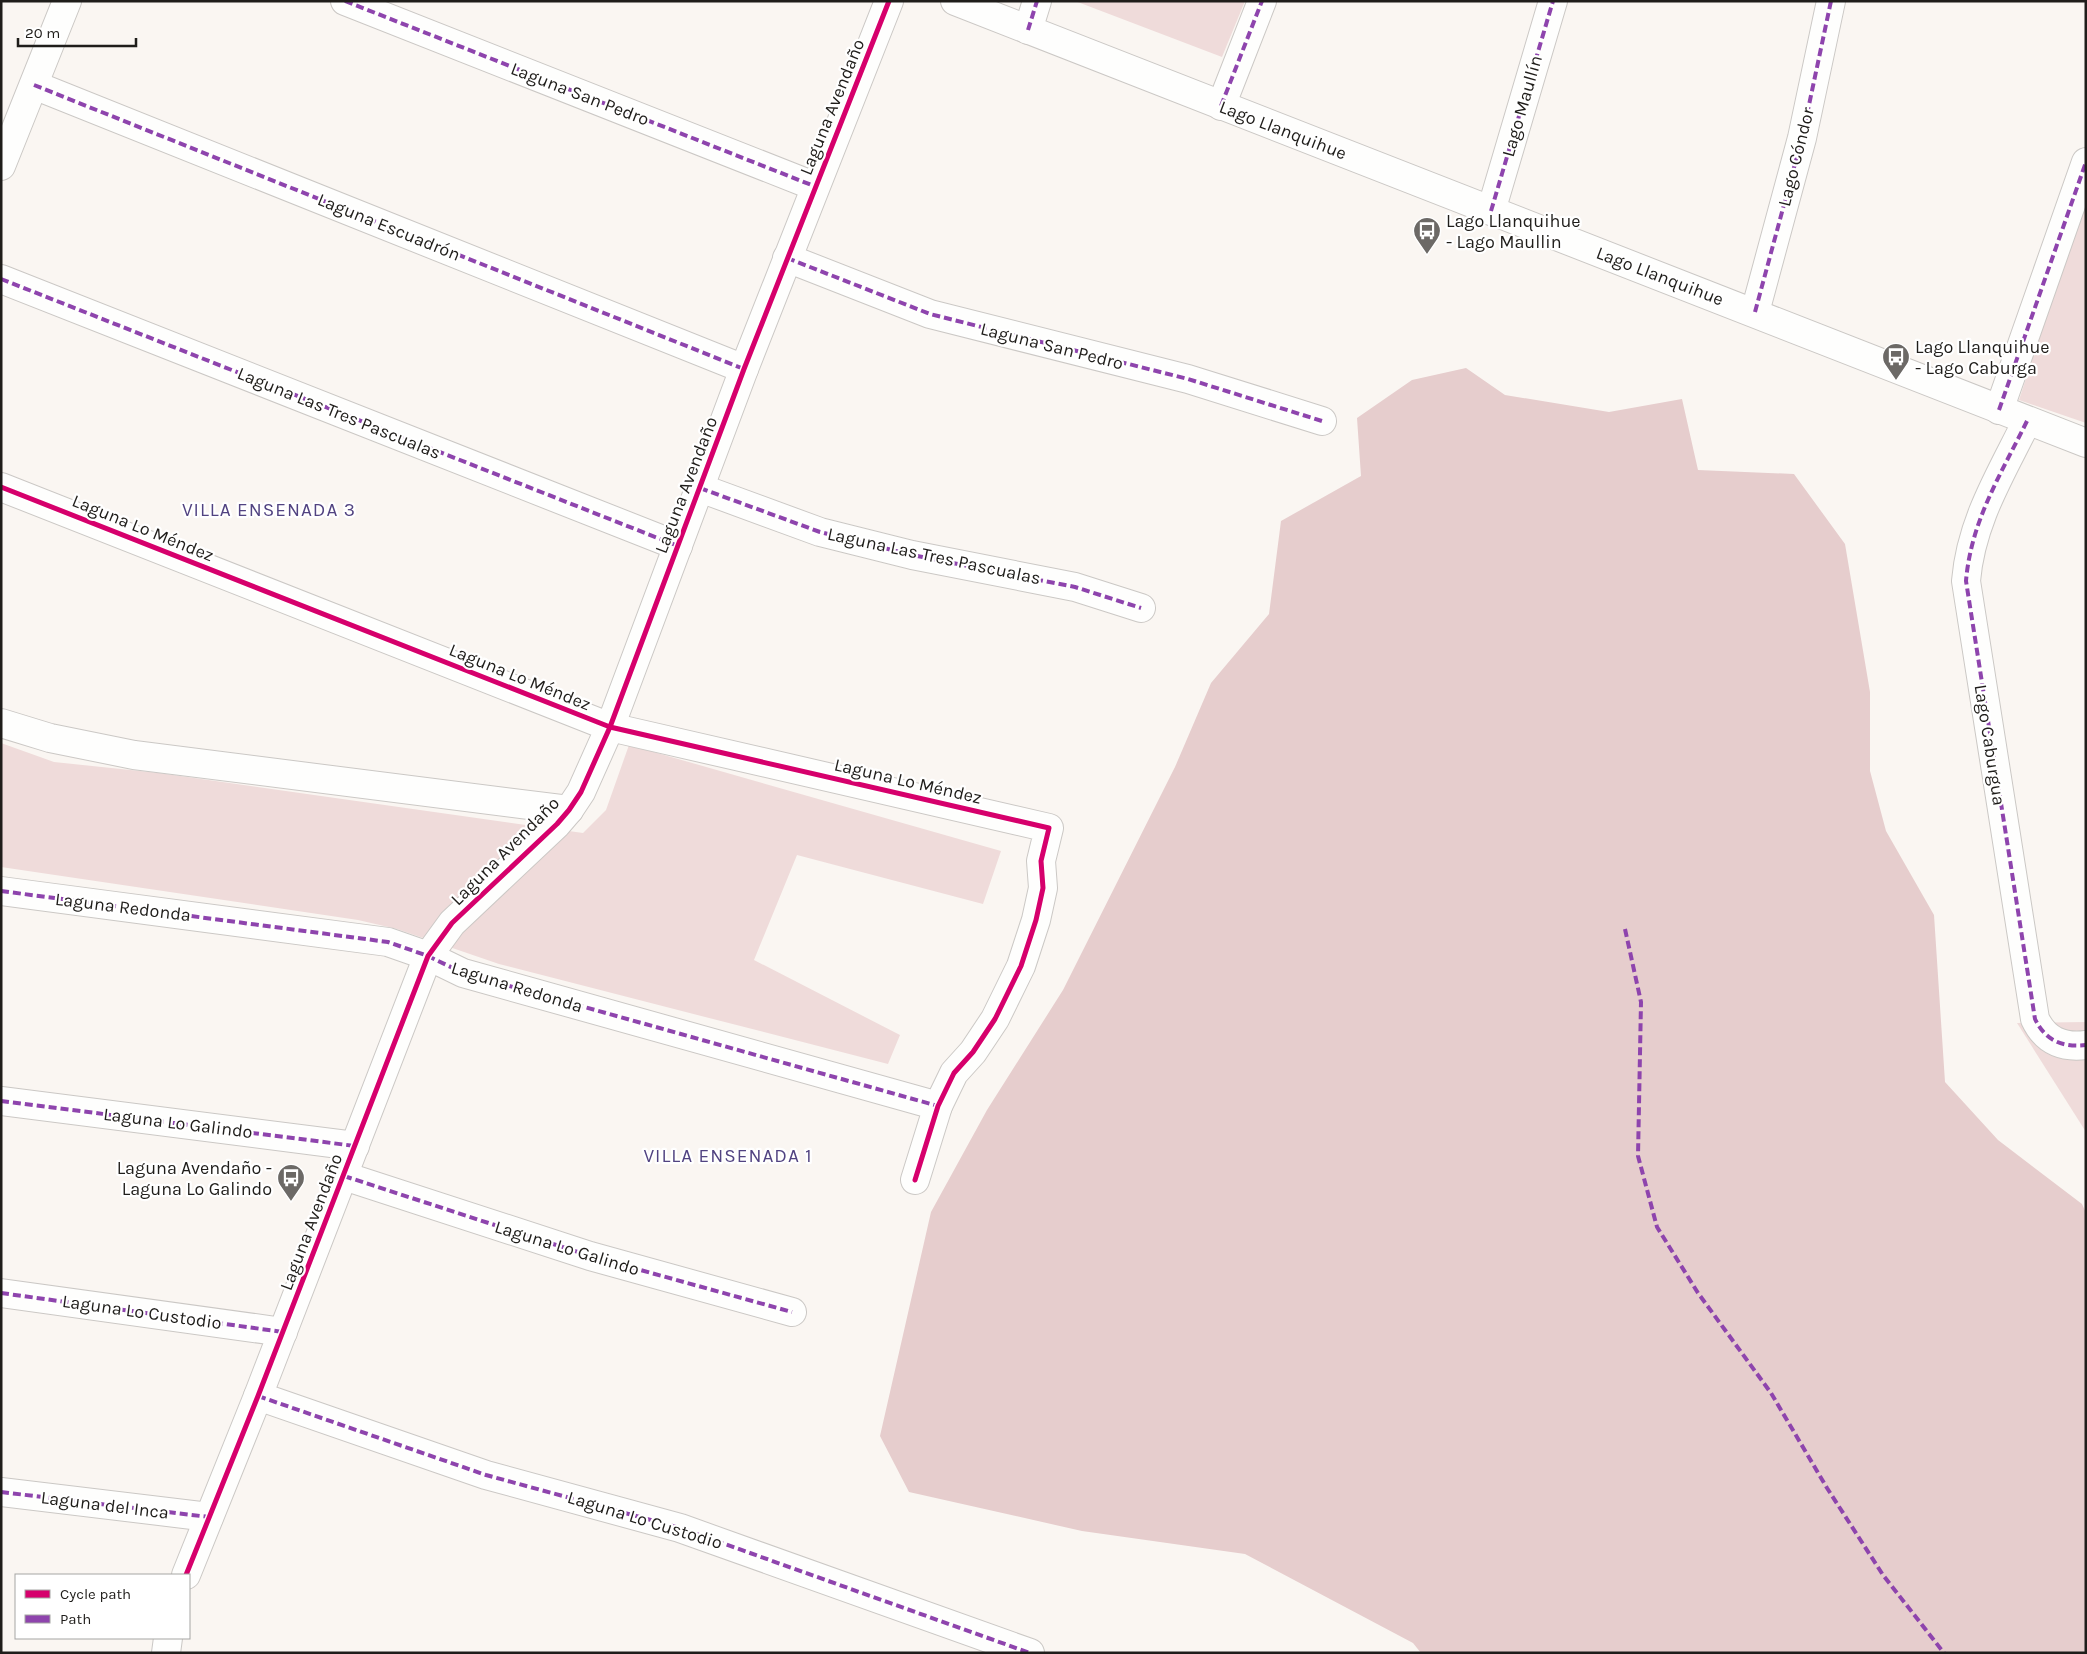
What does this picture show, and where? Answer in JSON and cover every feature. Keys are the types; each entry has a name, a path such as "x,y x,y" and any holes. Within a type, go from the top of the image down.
{"street":[{"path":"1,166 67,1"},
{"name":"Laguna San Pedro","path":"344,1 814,186"},
{"name":"Laguna Avendaño","path":"186,1574 258,1396 428,956 452,923 557,824 581,792 610,727 814,186 889,1"},
{"name":"Lago Llanquihue","path":"955,1 1755,312 2086,443"},
{"path":"1028,30 1037,1"},
{"path":"1221,106 1262,1"},
{"name":"Lago Maullín","path":"1492,211 1553,1"},
{"name":"Lago Cóndor","path":"1755,312 1802,138 1831,1"},
{"name":"Laguna Escuadrón","path":"34,85 744,369"},
{"path":"1999,410 2086,162"},
{"name":"Laguna San Pedro","path":"787,258 930,314 1188,379 1322,422"},
{"name":"Laguna Las Tres Pascualas","path":"1,279 678,546"},
{"name":"Lago Caburgua","path":"2027,421 1975,529 1968,554 1966,580 2035,1019 2040,1029 2058,1043 2068,1046 2086,1045"},
{"name":"Laguna Lo Méndez","path":"1,487 610,727 1049,828 1041,861 1043,888 1036,920 1021,966 995,1019 973,1052 954,1073 938,1106"},
{"name":"Laguna Las Tres Pascualas","path":"700,488 820,532 912,555 1075,587 1142,608"},
{"path":"1,723 59,741 134,755 569,810"},
{"name":"Laguna Redonda","path":"1,891 388,942 428,956 464,973 938,1106"},
{"name":"Laguna Lo Galindo","path":"1,1101 355,1146"},
{"path":"915,1180 938,1106"},
{"name":"Laguna Lo Galindo","path":"344,1176 590,1256 792,1312"},
{"name":"Laguna Lo Custodio","path":"1,1293 283,1332"},
{"name":"Laguna Lo Custodio","path":"258,1396 486,1475 680,1528 1030,1653"},
{"name":"Laguna del Inca","path":"1,1492 209,1517"},
{"path":"166,1653 168,1639"}],"shaded area":[{"path":"1075,1 1245,1 1222,57"},
{"path":"2086,196 2086,423 2019,400"},
{"path":"1466,368 1505,395 1609,412 1682,399 1698,470 1794,474 1845,544 1870,692 1870,771 1886,831 1934,915 1945,1082 1998,1140 2082,1204 2086,1213 2086,1653 1421,1653 1413,1643 1245,1554 1082,1531 909,1492 880,1436 931,1212 987,1110 1063,990 1175,767 1211,683 1269,614 1281,521 1361,476 1357,418 1412,380"},
{"path":"1,743 54,762 159,773 583,833 606,810 629,745 1001,851 983,904 797,855 754,960 900,1035 888,1064 499,964 397,929 358,920 1,867"},
{"path":"2086,1022 2086,1132 2017,1023"}],"marked path":[{"path":"345,1 814,186"},
{"path":"1028,30 1037,1"},
{"path":"1221,106 1262,1"},
{"path":"1491,211 1553,1"},
{"path":"1755,312 1802,138 1831,1"},
{"path":"34,85 744,369"},
{"path":"1999,410 2086,162"},
{"path":"787,258 930,314 1188,379 1322,421"},
{"path":"1,279 678,546"},
{"path":"2027,421 1981,518 1974,538 1966,581 2035,1019 2044,1032 2055,1041 2069,1045 2086,1045"},
{"path":"700,488 820,532 912,555 1075,587 1141,608"},
{"path":"1,891 388,942 428,956 463,973 938,1106"},
{"path":"1625,929 1641,1002 1638,1156 1657,1227 1698,1293 1771,1393 1827,1488 1883,1575 1944,1653"},
{"path":"1,1101 355,1146"},
{"path":"344,1176 590,1256 792,1312"},
{"path":"1,1293 283,1332"},
{"path":"258,1396 486,1475 680,1528 1030,1653"},
{"path":"1,1492 209,1517"}],"cycle path":[{"path":"186,1574 258,1396 428,956 452,923 557,824 581,792 610,727 744,369 889,1"},
{"path":"1,487 610,727 1049,828 1041,861 1043,888 1036,920 1021,966 995,1019 973,1052 954,1073 938,1106 915,1180"}],"place":[{"name":"Lago Llanquihue - Lago Maullin","path":"1427,255"},
{"name":"Lago Llanquihue - Lago Caburga","path":"1896,381"},
{"name":"Laguna Avendaño - Laguna Lo Galindo","path":"291,1202"}],"district":[{"name":"VILLA ENSENADA 3","path":"269,510"},
{"name":"VILLA ENSENADA 1","path":"728,1156"}]}
